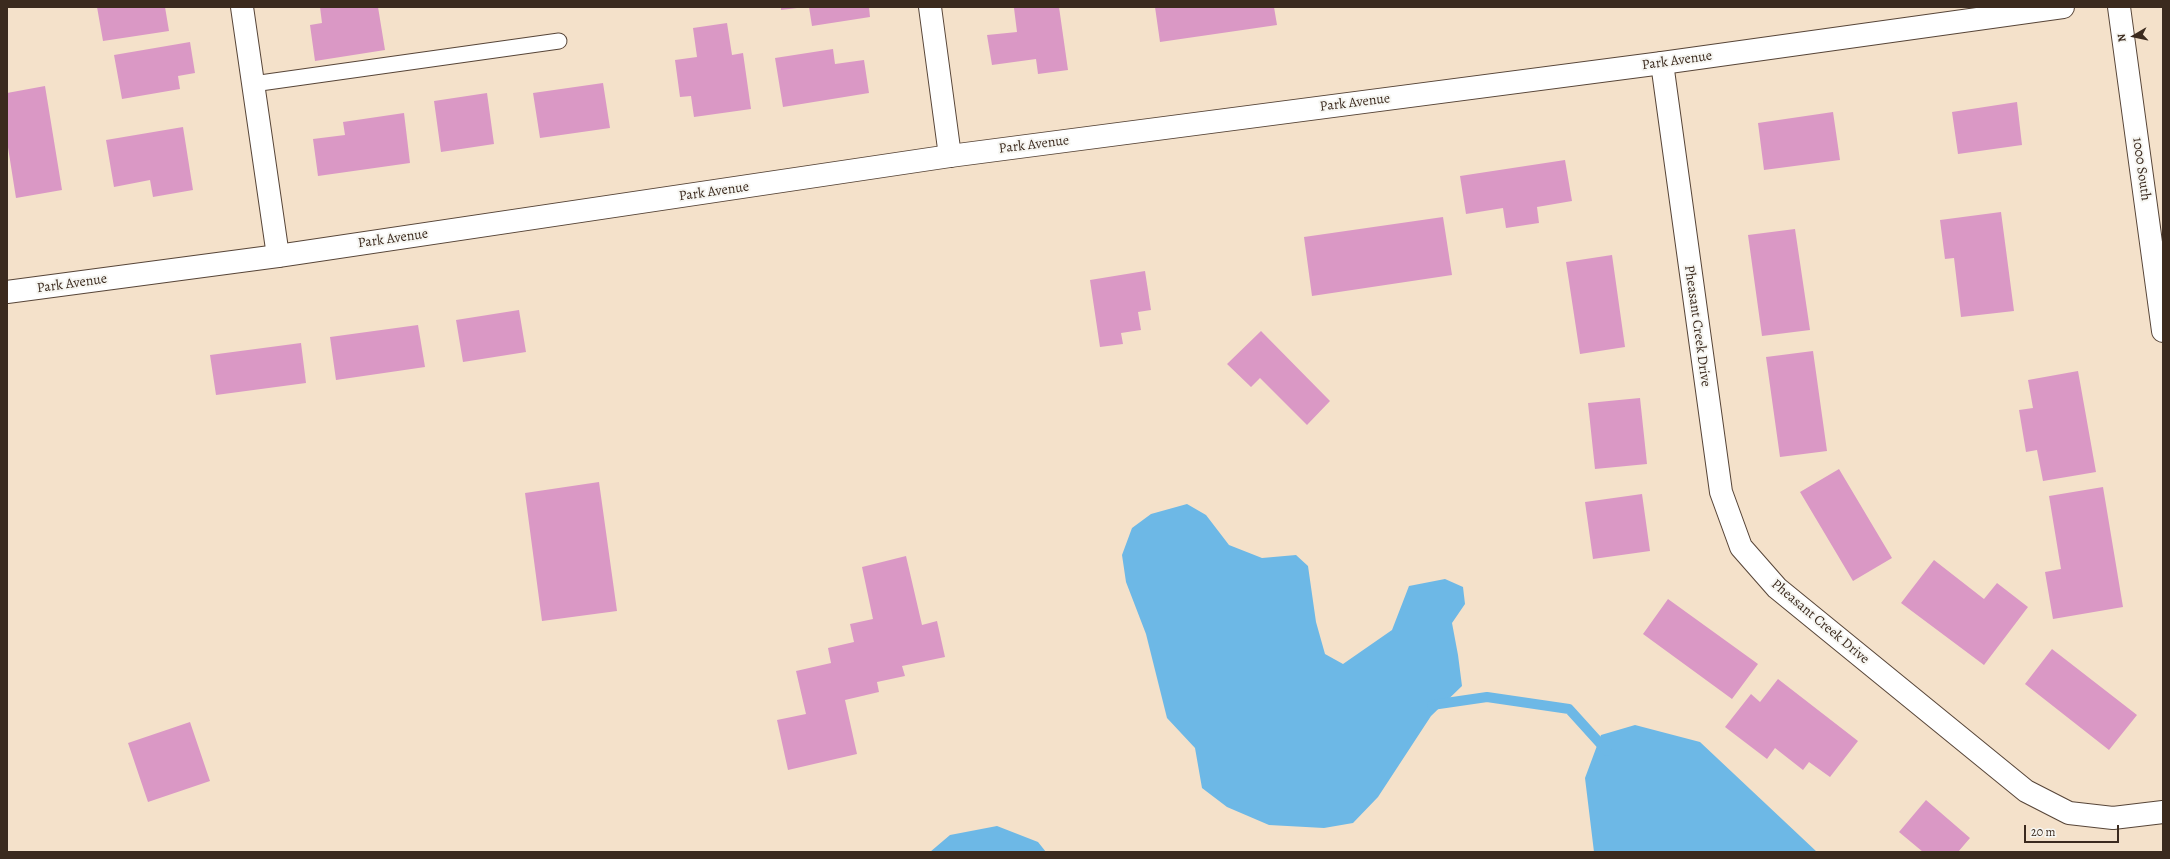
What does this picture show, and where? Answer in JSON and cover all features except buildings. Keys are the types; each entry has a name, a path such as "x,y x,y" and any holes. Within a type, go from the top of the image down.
{"street":[{"path":"242,7 278,256"},
{"path":"930,7 950,156"},
{"name":"Park Avenue","path":"7,292 278,256 950,156 1662,63 2063,7"},
{"name":"1000 South","path":"2119,7 2163,331"},
{"name":"Pheasant Creek Drive","path":"1662,63 1721,492 1741,547 1777,588 2026,791 2069,813 2113,818 2163,812"}],"lane":[{"path":"253,84 559,41"}],"water":[{"path":"1187,504 1206,515 1229,545 1262,558 1296,555 1308,566 1316,622 1325,654 1343,664 1392,630 1409,586 1445,579 1463,587 1465,604 1452,623 1462,686 1431,716 1378,797 1353,823 1324,828 1269,825 1227,807 1202,788 1195,748 1167,718 1146,634 1126,582 1122,555 1132,528 1151,514"},
{"path":"1635,725 1700,742 1817,852 1594,852 1585,778 1601,735"},
{"path":"997,826 1038,842 1046,852 930,852 950,835"}],"waterway":[{"path":"1432,705 1487,697 1569,709 1607,751"}]}
